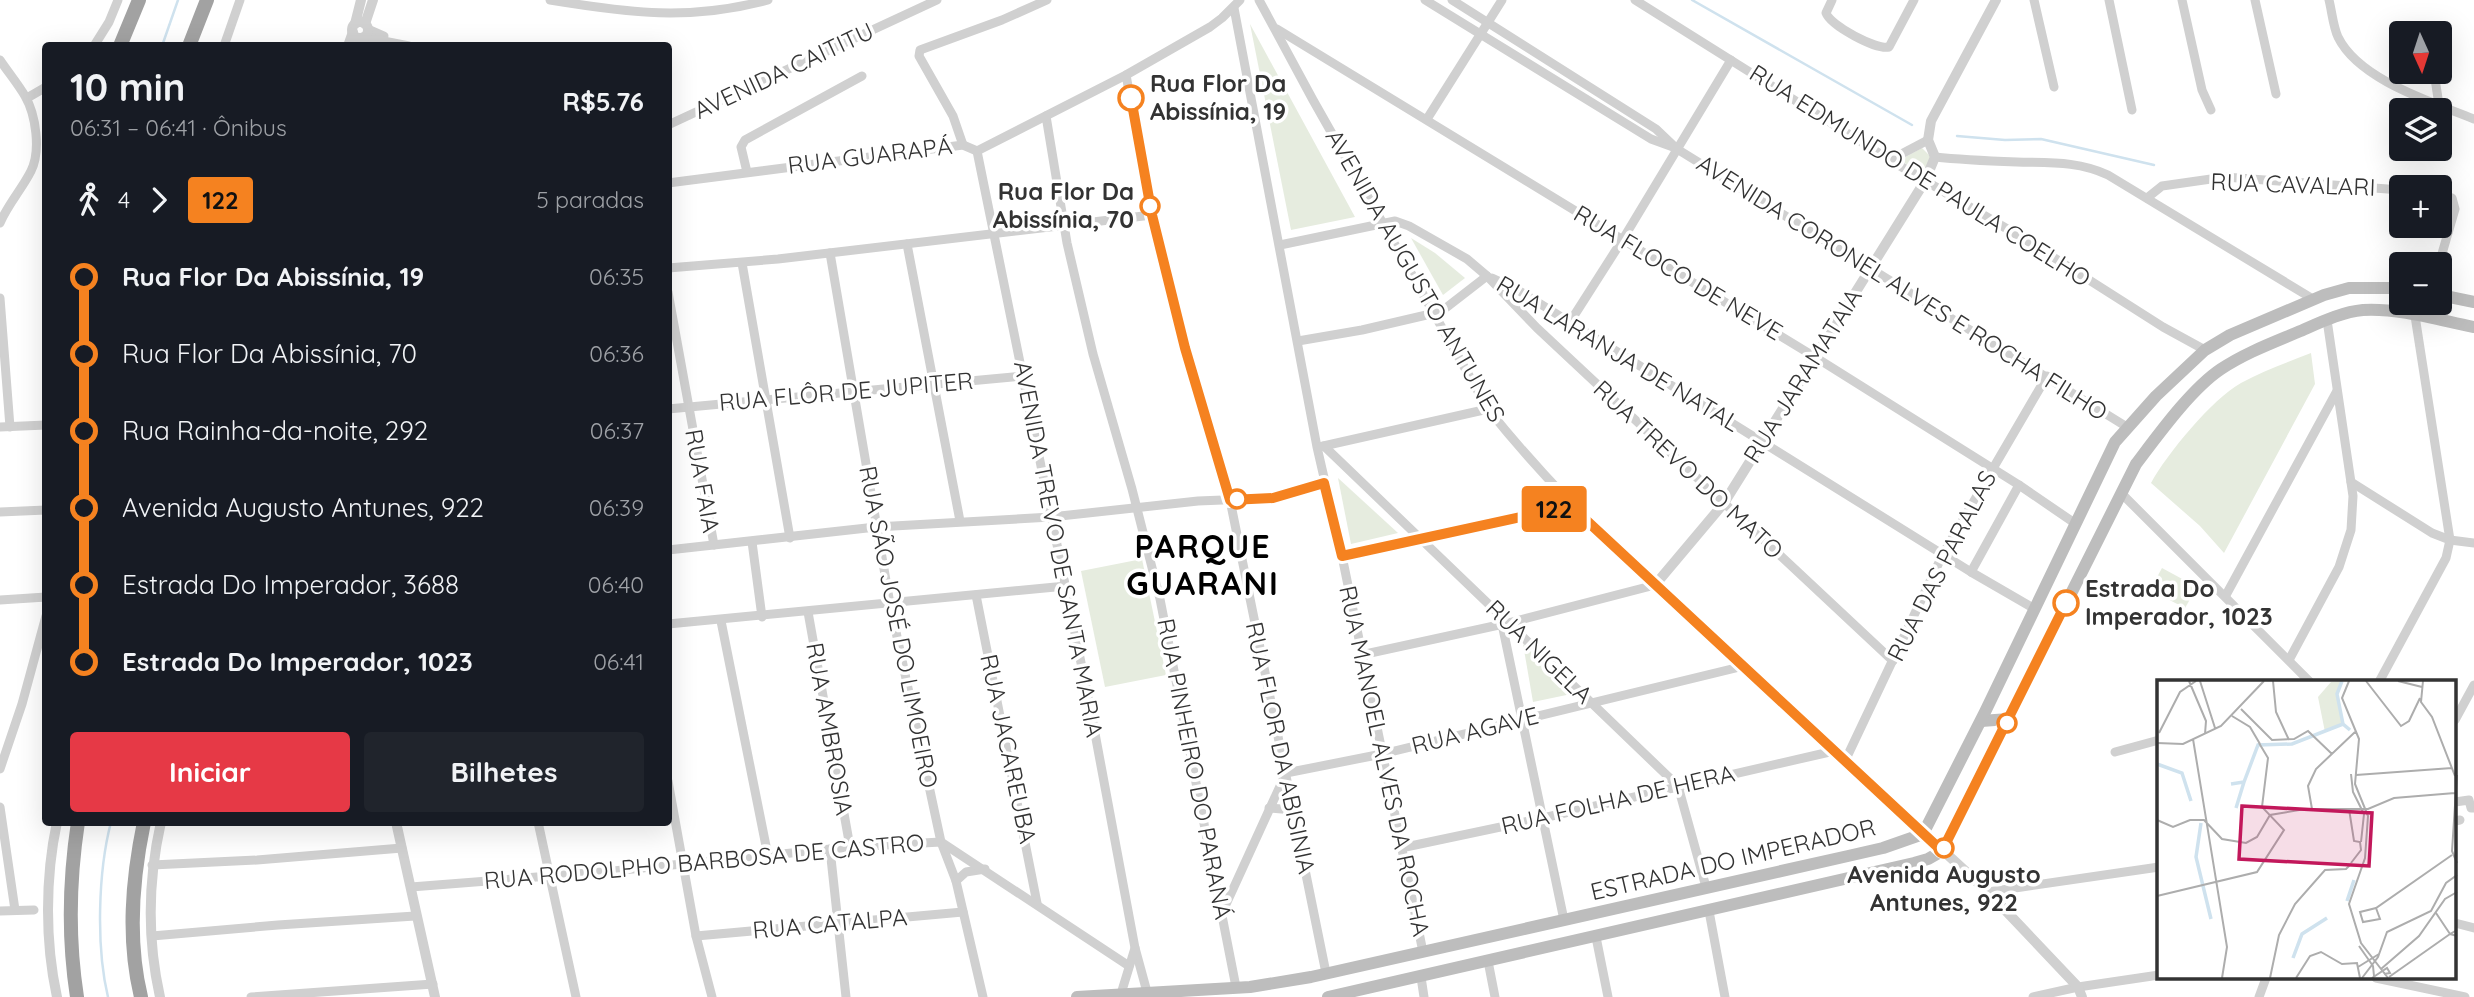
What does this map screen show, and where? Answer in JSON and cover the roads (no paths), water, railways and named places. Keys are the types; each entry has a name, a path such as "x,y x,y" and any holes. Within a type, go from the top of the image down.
{"highway":[{"path":"122,42 139,0"},
{"path":"191,42 207,0"},
{"path":"77,826 73,858 71,949 78,997"},
{"path":"141,997 132,914 135,873 143,826"}],"main road":[{"path":"1923,834 1981,721 2115,442 2127,427 2205,350 2230,335 2313,299 2349,288 2389,288"},
{"path":"2452,297 2474,302"},
{"path":"1942,851 2136,464 2155,438 2219,370 2252,351 2355,311 2415,316 2474,327"},
{"path":"1981,721 2009,719"},
{"name":"ESTRADA DO IMPERADOR","path":"1077,997 1147,995 1276,983 1883,848 1923,834"},
{"name":"ESTRADA DO IMPERADOR","path":"1331,997 1914,863 1942,851"}],"street":[{"path":"96,42 118,0"},
{"path":"225,42 240,0"},
{"path":"360,33 361,0"},
{"path":"360,33 373,0"},
{"path":"551,0 624,12 664,14 723,10 768,0"},
{"name":"AVENIDA CAITITU","path":"672,122 937,0"},
{"path":"963,145 953,116 919,56 922,48 1002,20 1046,0"},
{"name":"AVENIDA AUGUSTO ANTUNES","path":"1259,0 1488,409 1523,453 1571,506 1988,892 2080,992"},
{"name":"AVENIDA CORONEL ALVES E ROCHA FILHO","path":"1425,0 1651,139 1677,149 2127,427"},
{"name":"AVENIDA CORONEL ALVES E ROCHA FILHO","path":"1451,0 1656,129 1677,149"},
{"path":"1427,119 1502,0"},
{"name":"RUA EDMUNDO DE PAULA COELHO","path":"1635,0 1890,160 2031,243 2162,327 2205,350"},
{"path":"1832,0 1826,13 1828,18 1879,47 1889,47 1914,0"},
{"path":"1996,0 1935,111 1928,140 1935,157 1989,162 2080,164 2108,174 2313,299"},
{"path":"2034,0 2054,87"},
{"path":"2109,0 2132,110"},
{"path":"2182,0 2202,90 2211,110"},
{"path":"2255,0 2276,94"},
{"path":"2329,0 2337,34 2346,49 2362,65 2399,88 2423,98"},
{"name":"RUA GUARAPÁ","path":"672,182 963,145 977,151 1126,75 1210,27 1237,4"},
{"name":"RUA MANOEL ALVES DA ROCHA","path":"1237,4 1298,341 1321,447 1324,483 1342,556 1423,952"},
{"name":"RUA FLOCO DE NEVE","path":"1277,29 1815,357 2019,485 2076,524"},
{"path":"360,33 394,42"},
{"path":"0,60 27,98 36,133 35,162 0,223"},
{"path":"1570,322 1731,60"},
{"name":"RUA FLOR DA ABISINIA","path":"1126,75 1152,215 1185,348 1230,500 1326,973"},
{"path":"747,172 741,147 745,140 862,76"},
{"path":"27,98 42,90"},
{"path":"2452,110 2474,119"},
{"name":"RUA PINHEIRO DO PARANÁ","path":"1046,116 1065,225 1093,354 1136,506 1170,643 1237,987"},
{"path":"1890,160 1928,140"},
{"name":"AVENIDA TREVO DE SANTA MARIA","path":"977,151 1066,586 1135,948 1147,995"},
{"name":"RUA JARAMATAIA","path":"1655,585 1724,503 1926,181 1935,157"},
{"name":"RUA CAVALARI","path":"2147,198 2162,186 2225,177 2389,189"},
{"path":"2452,198 2455,209 2452,219"},
{"path":"672,268 830,253 1152,215"},
{"path":"1280,245 1395,221 1409,226 1467,260 1487,276 1447,307 1434,313 1362,330 1298,341"},
{"path":"907,244 960,521"},
{"name":"RUA SÃO JOSÉ DO LIMOEIRO","path":"830,253 890,604 941,842 956,881 983,997"},
{"path":"742,262 790,538"},
{"name":"RUA LARANJA DE NATAL","path":"1487,276 1518,290 2035,609"},
{"name":"RUA TREVO DO MATO","path":"1487,276 1537,328 1893,661"},
{"path":"0,298 5,427 42,425"},
{"name":"RUA FAIA","path":"672,315 714,545"},
{"path":"2380,680 2446,558 2450,540 2415,316"},
{"path":"2289,660 2346,551 2353,510 2327,320"},
{"name":"RUA FLÔR DE JUPITER","path":"672,409 1023,376"},
{"name":"RUA DAS PARALAS","path":"1845,761 1943,554 2047,376"},
{"path":"2226,595 2337,391"},
{"path":"1321,447 1488,409"},
{"name":"RUA NIGELA","path":"1321,447 1420,538 1505,623 1678,786"},
{"path":"2351,482 2432,533 2450,540 2474,543"},
{"path":"672,550 876,527 1051,517 1136,506 1273,498 1324,483"},
{"path":"1972,572 2019,485"},
{"path":"2121,493 2308,680"},
{"path":"1342,556 1571,506"},
{"path":"0,512 42,510"},
{"path":"752,541 762,617"},
{"path":"1362,655 1505,623 1655,585"},
{"path":"672,624 1066,586"},
{"name":"RUA JACAREUBA","path":"976,595 1037,903"},
{"path":"0,600 42,597"},
{"name":"RUA AMBROSIA","path":"808,612 850,847"},
{"path":"721,621 768,856"},
{"path":"1505,623 1564,920"},
{"path":"0,769 23,704 42,632"},
{"name":"RUA AGAVE","path":"1286,774 1382,754 1744,666"},
{"path":"2456,718 2474,685"},
{"path":"2115,752 2157,741"},
{"name":"RUA FOLHA DE HERA","path":"1401,848 1834,751"},
{"path":"1223,913 1286,774"},
{"path":"1678,786 1706,887"},
{"path":"2456,802 2469,800 2471,808 2474,808"},
{"path":"672,803 696,936 712,997"},
{"path":"0,807 15,910"},
{"path":"1269,808 1293,810"},
{"path":"54,996 49,921 57,826"},
{"path":"159,997 152,936 152,865 160,826"},
{"path":"397,826 435,997"},
{"path":"539,826 576,997"},
{"name":"RUA RODOLPHO BARBOSA DE CASTRO","path":"411,887 850,847 941,842 1129,966"},
{"path":"152,865 257,860 402,848"},
{"path":"830,849 845,997"},
{"path":"1988,892 2157,867"},
{"path":"956,881 967,873 985,869"},
{"path":"0,911 34,910"},
{"path":"1709,911 1725,997"},
{"name":"RUA CATALPA","path":"696,936 963,912"},
{"path":"152,936 415,916"},
{"path":"2456,923 2474,928"},
{"path":"1596,937 1608,997"},
{"name":"AVENIDA TREVO DE SANTA MARIA","path":"1120,996 1135,948"},
{"path":"1488,961 1495,997"},
{"path":"2033,997 2080,992 2157,975"},
{"path":"1420,977 1424,997"},
{"path":"2259,997 2266,979"},
{"path":"2380,979 2465,997"},
{"path":"251,997 433,984"}],"waterway":[{"path":"163,42 178,0"},
{"path":"1692,0 1912,125"},
{"path":"1957,136 2005,140 2041,139 2154,165"},
{"path":"108,997 102,956 100,909 103,863 110,826"}],"place":[{"name":"Rua Flor Da Abissínia, 19","path":"1131,98"},
{"name":"Rua Flor Da Abissínia, 70","path":"1150,206"},
{"name":"Estrada Do Imperador, 1023","path":"2066,603"},
{"name":"Avenida Augusto Antunes, 922","path":"1944,848"}],"district":[{"name":"PARQUE GUARANI","path":"1203,566"}]}
